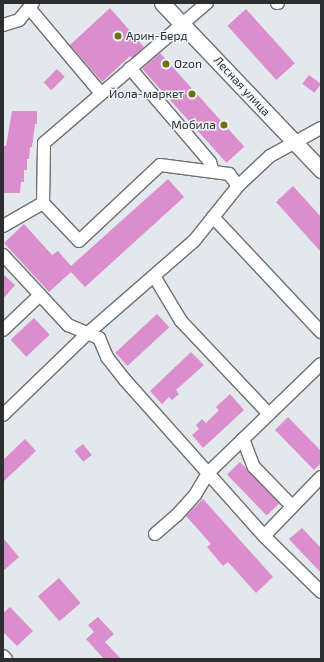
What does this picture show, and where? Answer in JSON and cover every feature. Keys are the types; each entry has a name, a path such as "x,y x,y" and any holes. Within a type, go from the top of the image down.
{"main road":[{"name":"Лесная улица","path":"162,3 184,24 321,170"}],"street":[{"path":"207,3 184,24 100,92 44,143 43,203 79,241 160,165 229,174 238,186"},
{"path":"3,25 19,20 31,6 100,92"},
{"path":"130,68 210,162 212,172"},
{"path":"3,415 88,333 194,241 238,186 270,156 321,128"},
{"path":"3,226 43,203"},
{"path":"213,217 321,332"},
{"path":"3,255 68,325 99,338 107,357 124,380 264,536 321,592"},
{"path":"154,276 181,321 269,414"},
{"path":"3,330 40,295"},
{"path":"155,534 191,500 208,473 321,364"},
{"path":"243,439 254,467 291,505"},
{"path":"264,536 291,505 321,477"},
{"path":"3,656 6,659"}],"building":[{"path":"110,8 144,47 132,58 130,56 102,82 70,45"},
{"path":"246,9 295,63 276,80 227,26"},
{"path":"160,53 244,147 226,163 142,69"},
{"path":"57,69 65,77 51,90 44,82"},
{"path":"309,75 321,84 314,93 302,84"},
{"path":"12,111 37,111 37,124 35,124 32,147 30,147 29,159 27,159 27,170 24,170 24,182 21,182 20,193 3,193 4,146 6,146"},
{"path":"168,179 184,197 85,287 71,272 49,292 4,243 24,224 52,255 58,251 71,266"},
{"path":"293,186 321,217 321,252 276,202"},
{"path":"3,274 15,285 3,299"},
{"path":"157,314 169,327 128,366 115,353"},
{"path":"34,318 50,335 26,357 11,340"},
{"path":"191,352 204,365 176,390 179,394 172,400 169,397 162,404 150,391"},
{"path":"230,394 244,410 203,448 192,435 199,429 196,425 202,419 206,423 219,410 216,407"},
{"path":"288,417 321,451 321,463 314,470 275,430"},
{"path":"25,439 36,451 3,482 3,460"},
{"path":"83,444 92,455 83,462 74,451"},
{"path":"240,462 280,503 267,516 227,475"},
{"path":"203,499 273,577 256,593 228,562 223,566 207,547 211,544 186,516"},
{"path":"302,528 321,548 321,573 289,539"},
{"path":"3,538 19,557 3,571"},
{"path":"59,578 81,603 60,621 38,596"},
{"path":"10,607 33,631 17,646 3,632 3,613"},
{"path":"98,617 114,634 105,642 121,659 104,659 86,639 94,632 88,625"}],"place":[{"name":"Арин-Берд","path":"118,36"},
{"name":"Ozon","path":"166,64"},
{"name":"Йола-маркет","path":"192,94"},
{"name":"Мобила","path":"224,125"}]}
